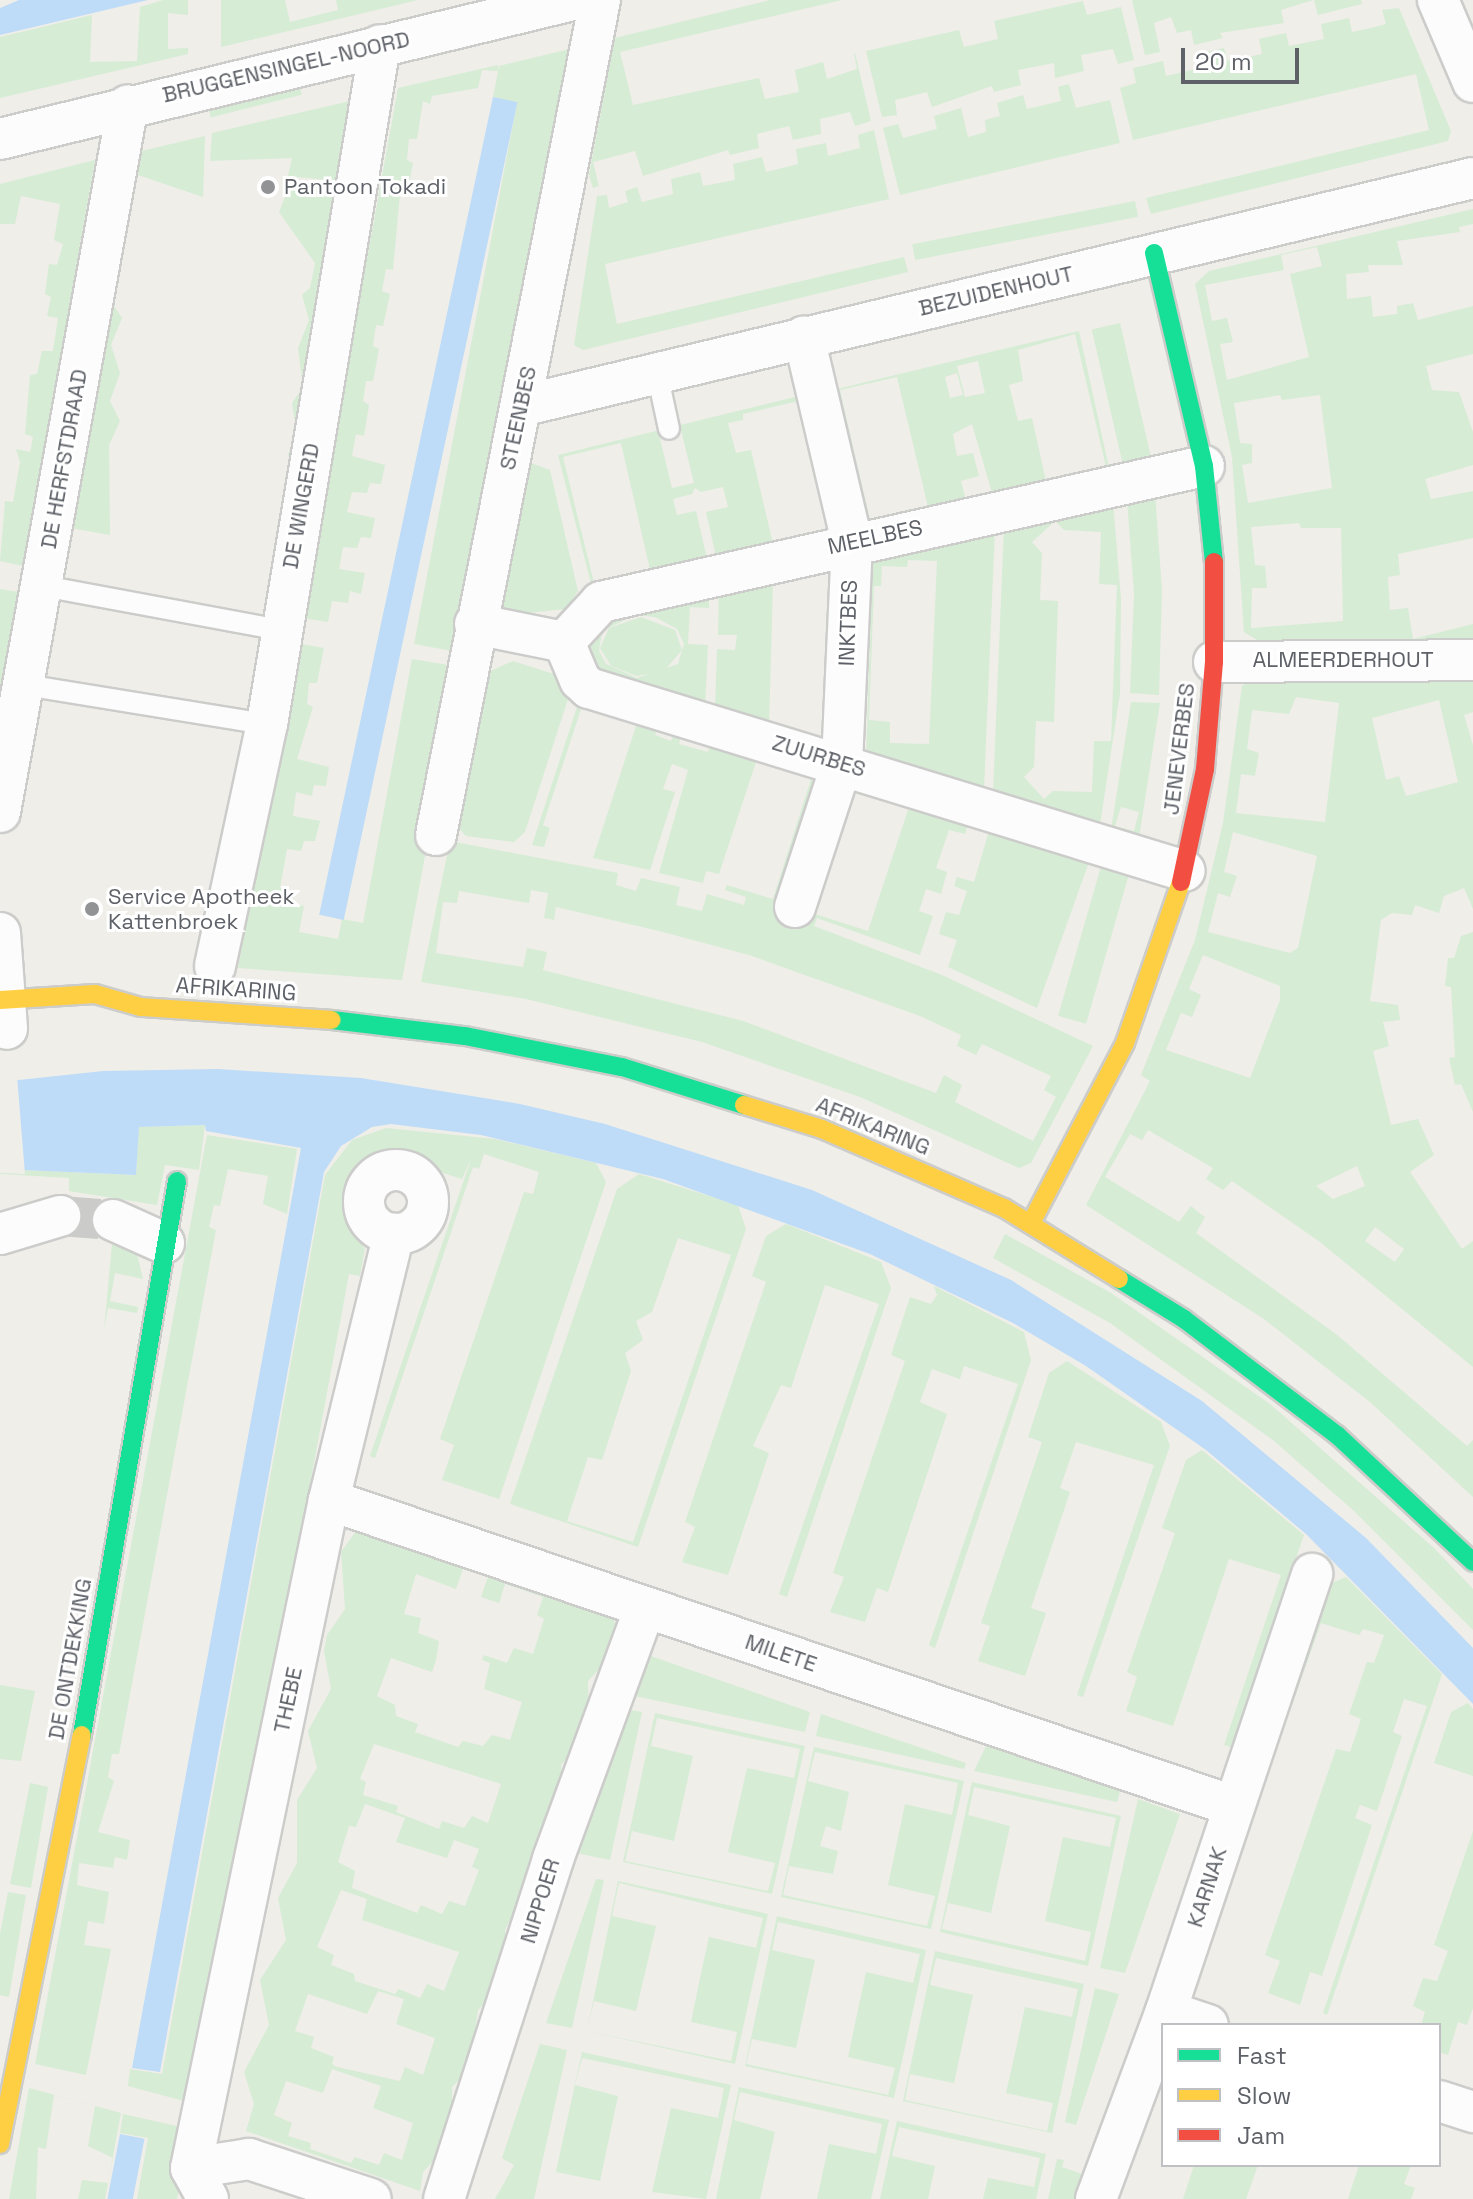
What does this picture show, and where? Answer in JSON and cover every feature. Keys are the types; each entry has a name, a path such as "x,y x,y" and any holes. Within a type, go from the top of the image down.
{"street":[{"name":"BRUGGENSINGEL-NOORD","path":"0,139 128,105 573,0"},
{"name":"STEENBES","path":"436,835 600,0"},
{"path":"1438,0 1473,82"},
{"name":"DE WINGERD","path":"215,966 267,724 280,630 380,45"},
{"name":"DE HERFSTDRAAD","path":"0,812 128,105"},
{"name":"BEZUIDENHOUT","path":"521,406 1473,178"},
{"name":"JENEVERBES","path":"1031,1223 1125,1043 1185,871 1205,769 1214,662 1214,566 1204,466 1154,253"},
{"name":"INKTBES","path":"795,907 842,763 852,542 804,337"},
{"name":"MEELBES","path":"564,642 601,602 852,542 1204,466"},
{"path":"475,624 564,642"},
{"name":"ZUURBES","path":"564,642 580,680 589,688 842,763 1185,871"},
{"name":"ALMEERDERHOUT","path":"1214,662 1473,660"},
{"path":"0,933 8,1017"},
{"name":"AFRIKARING","path":"8,1017 95,994 141,1007 407,1027 622,1067 822,1129 1031,1223 1184,1319 1263,1375 1337,1435 1473,1562"},
{"name":"AFRIKARING","path":"111,1018 141,1007"},
{"name":"DE ONTDEKKING","path":"0,2144 7,2067 90,1696 164,1243 177,1181"},
{"path":"0,1234 60,1216"},
{"path":"113,1220 164,1243"},
{"name":"THEBE","path":"200,2184 329,1500 394,1234"},
{"name":"MILETE","path":"329,1500 1233,1806"},
{"name":"KARNAK","path":"1162,2023 1312,1574"},
{"name":"NIPPOER","path":"444,2199 553,1859 645,1607"},
{"path":"1166,2011 1202,2023"},
{"name":"KARNAK","path":"1096,2199 1161,2024"},
{"path":"1441,2102 1473,2112"},
{"path":"200,2184 249,2159 371,2199"}],"lane":[{"path":"657,373 669,429"},
{"path":"43,586 280,630"},
{"path":"25,685 267,724"}],"green space":[{"path":"163,0 188,0 188,15 168,13 168,49 188,48 188,54 0,98 0,37 92,15 90,62 137,61 140,7"},
{"path":"221,0 285,0 290,22 338,10 336,0 418,0 221,47"},
{"path":"770,0 842,0 620,52 633,105 759,78 765,99 799,92 795,70 823,62 827,79 857,69 855,53 871,121 855,126 850,112 820,119 821,134 793,140 789,126 757,134 759,148 730,155 728,150 643,176 635,151 593,162 599,186 593,188 589,175 615,38"},
{"path":"1132,0 1313,0 1281,10 1284,23 1220,33 1223,38 1194,45 1191,30 1177,33 1171,17 1154,23 1160,52 1145,55"},
{"path":"1314,0 1361,0 1362,4 1318,15"},
{"path":"1083,1 1087,15 1121,7 1134,60 1118,64 1113,49 1081,55 1084,71 1055,78 1054,63 1018,70 1021,85 994,92 992,86 932,107 927,92 895,100 897,115 882,117 866,51 959,30 964,47 998,39 994,21"},
{"path":"1399,8 1451,131 1448,141 1151,214 1146,198 1429,130 1416,74 1133,140 1120,88 1136,83 1133,68 1163,61 1166,76 1200,68 1197,54 1224,48 1228,61 1262,54 1259,39 1286,33 1289,46 1324,39 1321,24 1349,18 1352,32 1386,24 1382,10"},
{"path":"574,48 463,653 414,644 517,103 493,97 499,66"},
{"path":"498,65 498,71 482,70 478,88 432,96 430,104 423,101 417,139 409,139 407,160 413,163 407,194 400,194 393,270 386,269 382,291 390,294 383,326 376,325 373,346 379,349 373,381 366,381 363,401 369,405 364,436 356,434 352,456 385,465 381,484 370,483 367,493 352,492 347,512 375,518 371,538 361,537 357,548 343,547 339,569 365,573 361,594 350,591 348,603 332,601 328,622 302,618 398,88"},
{"path":"299,83 302,95 211,117 208,106"},
{"path":"1069,84 1076,108 1110,100 1120,143 900,195 883,128 898,124 903,138 937,129 934,116 961,108 968,137 986,132 985,120 1000,116 997,103 1023,95 1027,109 1061,101 1058,87"},
{"path":"359,99 345,182 288,176 292,158 210,161 212,133"},
{"path":"874,130 889,199 605,264 617,324 904,257 908,272 583,350 574,345 597,196 607,195 609,208 628,202 625,191 637,187 642,202 673,194 671,179 700,172 703,186 735,180 733,164 762,157 766,172 798,164 796,149 826,143 828,156 860,148 858,135"},
{"path":"205,136 203,197 129,172 133,153"},
{"path":"95,160 23,566 0,561 5,501 13,502 20,462 16,449 30,452 33,437 25,434 30,375 37,374 42,351 53,351 58,318 47,316 51,297 45,294 49,264 57,265 63,244 54,240 60,204 21,196 15,224 0,224 0,184"},
{"path":"305,184 345,187 293,467 288,454 297,433 292,403 303,387 298,348 309,320 302,295 310,288 315,263 279,212 289,187"},
{"path":"1135,201 1138,217 915,260 912,244"},
{"path":"1473,209 1473,224 1459,227 1460,232 1397,241 1403,265 1368,265 1369,272 1346,274 1347,299 1371,296 1373,317 1397,314 1397,306 1413,303 1418,320 1473,306 1473,354 1426,366 1432,390 1459,392 1473,432 1473,465 1425,479 1431,499 1473,491 1473,538 1398,554 1400,575 1388,577 1390,610 1408,608 1413,639 1473,624 1473,645 1264,644 1244,632 1232,457 1195,284 1209,271","holes":["1317,247 1322,266 1290,274 1309,357 1227,380 1220,344 1233,342 1227,318 1212,321 1205,285 1284,270 1281,255","1280,395 1282,400 1320,395 1332,488 1248,503 1242,465 1252,463 1252,444 1240,443 1234,403","1299,523 1301,528 1341,528 1343,621 1251,628 1252,588 1267,588 1265,566 1255,565 1251,527"]},
{"path":"110,300 122,318 111,345 120,373 110,401 120,421 109,445 110,535 65,527"},
{"path":"1120,323 1151,457 1123,464 1092,330"},
{"path":"1079,331 1109,468 993,496 972,424 953,434 957,456 973,453 979,476 961,481 966,501 868,527 837,389","holes":["1075,334 1106,467 1046,481 1032,418 1018,421 1009,385 1023,381 1018,350","978,361 985,393 965,397 957,366","957,373 963,395 950,398 945,377","897,377 928,507 870,520 840,390"]},
{"path":"799,396 835,533 717,561 706,512 728,507 723,487 701,492 695,488 692,494 673,499 677,515 696,511 708,563 593,591 558,455","holes":["799,401 829,531 773,544 751,450 736,453 728,423 743,420 743,414","681,430 694,483 672,488 659,435","621,443 651,574 595,587 563,457"]},
{"path":"531,463 550,470 578,591 566,609 508,615 497,598 524,465"},
{"path":"1155,493 1162,590 1159,695 1130,693 1134,594 1127,500"},
{"path":"1113,502 1121,599 1120,693 1100,825 993,793 1004,526","holes":["1055,521 1064,530 1101,532 1099,584 1117,585 1111,741 1094,741 1092,792 1053,791 1044,799 1024,777 1034,767 1036,721 1054,722 1058,601 1040,600 1042,553 1032,542"]},
{"path":"995,528 984,790 866,757 873,556","holes":["908,560 937,561 929,744 890,743 890,722 869,720 874,586 881,586 882,566 907,567"]},
{"path":"780,574 779,583 773,584 769,726 715,710 717,649 735,650 737,635 718,635 719,587"},
{"path":"0,589 18,592 0,689"},
{"path":"709,590 709,608 690,607 688,644 708,645 705,708 603,673 593,662 587,643 601,619","holes":["635,615 655,617 677,629 684,644 678,664 637,678 606,664 599,651 602,631"]},
{"path":"641,617 675,630 682,650 664,671 637,676 611,666 600,648 609,628"},
{"path":"296,643 324,648 317,683 309,683 307,704 313,707 297,759 329,767 326,786 314,785 312,796 296,792 293,816 320,821 315,841 304,841 301,851 287,849 280,888 295,892 293,903 304,906 299,932 338,939 342,919 363,923 412,659 460,667 402,980 238,968"},
{"path":"513,661 557,675 568,699 525,832 514,842 466,836 454,823 486,673"},
{"path":"1473,677 1473,712 1464,715 1473,745 1473,909 1464,888 1444,896 1439,913 1415,905 1412,915 1392,913 1381,920 1370,1001 1398,1005 1400,1020 1383,1022 1389,1046 1373,1051 1391,1125 1418,1119 1434,1155 1410,1172 1462,1249 1473,1241 1473,1367 1320,1242 1232,1181 1223,1190 1206,1179 1213,1168 1148,1130 1142,1140 1130,1134 1105,1177 1179,1222 1191,1206 1205,1217 1196,1233 1336,1334 1467,1446 1473,1440 1473,1497 1370,1402 1264,1319 1086,1205 1150,1081 1141,1075 1195,940 1223,823 1242,686 1250,680","holes":["1296,697 1339,703 1325,822 1236,813 1241,774 1255,776 1259,753 1247,749 1252,710 1289,714","1439,700 1458,782 1406,796 1399,776 1386,780 1372,718","1233,832 1317,856 1298,948 1290,953 1208,932 1218,893 1230,897 1237,876 1224,872","1203,955 1280,986 1280,1000 1250,1078 1166,1050 1181,1013 1192,1017 1201,995 1189,989","1357,1166 1365,1186 1333,1199 1316,1186","1375,1227 1404,1249 1395,1262 1365,1241"]},
{"path":"581,695 660,721 655,735 671,741 677,726 819,772 774,906 808,917 852,782 1090,859 1037,1008 948,967 957,940 939,934 946,912 959,915 967,891 954,886 957,877 974,882 989,831 968,824 965,834 949,830 936,868 947,872 941,894 926,889 919,911 933,916 920,955 817,918 814,926 942,975 1093,1046 1031,1163 1019,1168 860,1097 702,1042 526,999 421,982 450,841 618,873 616,885 636,891 641,878 680,887 676,905 702,911 707,894 744,905 746,897 725,890 727,885 773,899 813,773 758,756 719,874 706,871 703,883 659,873 688,770 672,764 663,789 675,792 650,870 593,858 639,717 584,700 543,825 550,828 544,847 532,845","holes":["681,735 711,742 708,752 679,744","854,786 910,804 868,931 812,913","531,890 548,893 544,918 554,920 556,907 659,931 749,955 920,1016 961,1035 957,1046 976,1055 982,1044 1051,1076 1044,1090 1056,1097 1033,1141 955,1102 962,1085 944,1075 936,1093 743,1021 543,970 547,952 527,948 523,967 436,953 443,902 457,903 459,891 529,903"]},
{"path":"1131,702 1160,703 1139,838 1111,830","holes":["1121,807 1139,812 1134,831 1115,826"]},
{"path":"1102,863 1130,871 1086,1024 1058,1016"},
{"path":"1473,932 1473,1112 1461,1084 1455,1085 1449,1058 1455,1057 1451,987 1445,986 1448,958 1454,958 1461,936"},
{"path":"205,1125 199,1170 165,1165 157,1205 69,1191 69,1178 0,1174 0,1169 136,1175 138,1127"},
{"path":"386,1128 495,1139 596,1163 606,1182 499,1499 442,1480 454,1445 440,1439 524,1192 533,1194 539,1172 484,1154 479,1169 473,1167 375,1458 370,1456 471,1159 462,1179 443,1173 414,1153 389,1148 362,1162 345,1182 343,1216 365,1249 360,1276 349,1274 195,2104 128,2086 130,2069 162,2074 325,1175 352,1140"},
{"path":"207,1135 297,1149 287,1214 263,1204 268,1176 228,1169 220,1206 214,1205 209,1227 216,1230 119,1754 112,1754 108,1777 114,1781 98,1832 130,1840 127,1860 115,1857 113,1868 79,1863 77,1885 109,1892 104,1924 88,1921 84,1945 111,1949 86,2075 35,2064"},
{"path":"639,1174 738,1205 746,1229 638,1547 510,1504 617,1189","holes":["678,1238 731,1255 633,1542 567,1521 588,1457 602,1460 631,1371 625,1353 643,1340 636,1321 652,1312"]},
{"path":"786,1224 881,1262 891,1288 787,1597 779,1594 879,1304 825,1285 791,1388 781,1385 753,1446 769,1453 728,1575 682,1562 695,1527 685,1522 766,1282 752,1276 766,1236"},
{"path":"113,1233 137,1254 143,1279 115,1273 110,1301 138,1307 137,1313 108,1308 104,1330"},
{"path":"1005,1234 1111,1293 1270,1404 1434,1548 1473,1589 1473,1630 1354,1511 1274,1441 1110,1323 993,1258"},
{"path":"934,1286 1024,1332 1031,1360 935,1648 929,1645 1018,1384 964,1366 960,1379 932,1369 920,1402 947,1414 888,1592 877,1588 865,1622 830,1612 844,1577 833,1573 905,1361 891,1355 910,1297 931,1304 937,1295"},
{"path":"1067,1361 1161,1422 1170,1446 1083,1697 1077,1695 1154,1465 1076,1442 1060,1488 1070,1492 1031,1608 1046,1613 1025,1676 978,1661 990,1626 981,1623 1042,1442 1028,1437 1049,1373"},
{"path":"1202,1450 1304,1535 1231,1747 1224,1745 1281,1575 1229,1559 1173,1726 1126,1711 1137,1677 1127,1672 1175,1533 1162,1528 1186,1460"},
{"path":"359,1527 465,1563 456,1589 416,1574 404,1614 421,1618 418,1633 439,1641 436,1660 432,1672 391,1658 377,1696 395,1705 396,1716 418,1724 415,1732 458,1747 463,1741 483,1746 492,1735 510,1740 522,1702 484,1689 490,1663 482,1660 484,1655 507,1663 514,1648 533,1654 544,1619 537,1615 543,1597 505,1584 499,1603 481,1597 490,1571 611,1612 618,1629 604,1664 588,1681 589,1718 580,1743 561,1765 562,1791 554,1822 535,1842 536,1872 505,1930 508,1960 494,1993 478,2010 470,2070 452,2087 452,2118 440,2154 423,2172 420,2191 246,2131 254,2104 244,2072 269,2025 260,1980 286,1940 278,1898 297,1863 297,1800 317,1768 308,1731 331,1689 324,1651 327,1635 345,1609 341,1552","holes":["374,1744 501,1784 488,1823 472,1816 464,1828 442,1821 439,1829 396,1812 398,1806 363,1795 366,1782 360,1779","365,1804 405,1818 396,1842 447,1858 454,1840 479,1849 472,1867 479,1870 465,1906 449,1901 442,1914 421,1905 417,1913 352,1888 355,1871 338,1862 349,1826 356,1827","341,1890 367,1899 362,1920 459,1952 444,1991 427,1984 420,1998 399,1989 395,1994 355,1981 354,1974 331,1965 334,1955 317,1947","378,1991 404,1999 396,2024 435,2038 423,2075 405,2067 400,2081 332,2064 334,2057 311,2048 314,2037 295,2031 308,1994 367,2014","332,2069 381,2086 373,2108 413,2123 402,2160 384,2153 379,2165 355,2157 351,2163 310,2149 311,2143 288,2136 292,2123 274,2115 286,2081 323,2093"]},
{"path":"1346,1577 1442,1674 1327,2015 1323,2013 1427,1706 1404,1699 1393,1732 1402,1736 1377,1811 1360,1805 1355,1818 1372,1825 1322,1976 1310,1972 1300,2005 1268,1993 1280,1961 1265,1955 1336,1749 1350,1752 1361,1719 1349,1714 1367,1662 1374,1663 1384,1635 1363,1629 1359,1635 1321,1623 1198,1971 1329,1584"},
{"path":"645,1654 810,1712 805,1732 630,1695"},
{"path":"0,1685 35,1691 21,1761 0,1759"},
{"path":"1468,1703 1473,1709 1473,1776 1434,1763 1451,1712"},
{"path":"625,1709 642,1712 610,1860 576,1853"},
{"path":"655,1713 805,1746 772,1894 623,1862","holes":["657,1718 800,1749 794,1778 747,1768 728,1852 775,1863 768,1891 625,1861 632,1831 674,1841 693,1756 651,1746"]},
{"path":"821,1714 966,1763 964,1769 816,1736"},
{"path":"988,1742 1121,1788 1117,1802 974,1771"},
{"path":"814,1747 964,1781 931,1929 781,1897","holes":["815,1752 958,1783 952,1815 905,1804 888,1885 935,1896 927,1926 783,1895 789,1866 833,1874 838,1851 820,1846 826,1826 841,1831 849,1792 808,1781"]},
{"path":"972,1782 1121,1816 1088,1966 940,1932","holes":["974,1787 1116,1818 1110,1847 1063,1837 1045,1921 1091,1932 1085,1961 942,1929 948,1903 991,1913 1010,1826 968,1815"]},
{"path":"30,1783 48,1787 31,1888 10,1884"},
{"path":"1138,1799 1180,1814 1125,1973 1100,1968"},
{"path":"1473,1831 1473,2008 1467,2025 1458,2022 1448,2055 1441,2053 1441,2023 1422,2023 1425,2012 1413,2006 1423,1978 1437,1981 1448,1951 1434,1945"},
{"path":"596,1879 604,1880 572,2028 546,2023"},
{"path":"618,1881 768,1914 735,2064 587,2031","holes":["619,1883 763,1918 756,1948 709,1937 691,2022 737,2032 731,2061 587,2031 594,2001 636,2011 656,1926 612,1916"]},
{"path":"8,1892 26,1895 9,1997 0,1995 0,1934"},
{"path":"777,1916 926,1950 894,2098 745,2066","holes":["778,1922 920,1954 913,1983 866,1972 848,2057 895,2068 888,2095 746,2064 752,2039 796,2048 815,1960 772,1950"]},
{"path":"935,1951 1084,1984 1052,2133 903,2101","holes":["936,1958 1078,1989 1072,2017 1025,2007 1006,2093 1053,2103 1047,2131 905,2100 910,2074 954,2083 973,1995 930,1985"]},
{"path":"1095,1988 1119,1994 1076,2125 1065,2122"},
{"path":"540,2044 567,2050 534,2199 495,2199 514,2165 502,2158"},
{"path":"582,2052 731,2085 706,2199 652,2192 671,2108 718,2118 724,2088 582,2058 575,2085 618,2096 600,2181 556,2172 550,2199"},
{"path":"739,2087 889,2120 871,2199 817,2199 829,2144 876,2154 882,2124 740,2092 734,2120 775,2132 760,2199 716,2199"},
{"path":"29,2088 121,2113 113,2158 88,2146 95,2106 54,2095 46,2149 38,2147 36,2199 9,2199"},
{"path":"123,2114 190,2129 177,2199 137,2199 148,2138 120,2133"},
{"path":"897,2121 1046,2154 1036,2199 983,2199 988,2178 1034,2187 1040,2158 899,2127 892,2156 935,2166 928,2199 880,2199"},
{"path":"1057,2159 1064,2160 1062,2167 1088,2176 1080,2199 1048,2199"},
{"path":"1193,2167 1257,2167 1246,2199 1183,2199"},
{"path":"1358,2167 1410,2167 1404,2184 1415,2188 1411,2199 1348,2199"},
{"path":"82,2180 108,2183 105,2199 78,2199"}],"water":[{"path":"19,0 148,0 0,35 0,8"},
{"path":"493,97 517,102 344,920 319,915"},
{"path":"218,1069 361,1078 520,1104 605,1124 812,1190 1011,1280 1202,1401 1366,1538 1473,1648 1473,1704 1306,1534 1206,1450 1086,1366 1013,1323 870,1254 663,1179 481,1135 391,1124 372,1127 341,1146 324,1172 160,2072 132,2068 301,1148 206,1131 205,1125 139,1127 136,1175 0,1169 0,1082 103,1071"},
{"path":"120,2134 145,2139 133,2199 107,2199"}],"pier":[{"path":"17,1076 25,1174 0,1173 0,1078"}],"tunnel":[{"path":"60,1216 113,1220"}],"traffic: fast":[{"path":"1154,253 1204,466 1214,562"},
{"path":"332,1020 465,1036 622,1067 744,1105"},
{"path":"82,1735 177,1181"},
{"path":"1119,1279 1184,1319 1337,1435 1473,1562"}],"traffic: slow":[{"path":"1031,1223 1125,1043 1181,882"},
{"path":"0,1000 95,994 141,1007 332,1020"},
{"path":"744,1105 822,1129 1004,1208 1119,1279"},
{"path":"0,2144 82,1735"}],"traffic: jam":[{"path":"1181,882 1205,769 1214,662 1214,562"}],"place":[{"name":"Pantoon Tokadi","path":"268,187"},
{"name":"Service Apotheek Kattenbroek","path":"92,909"}]}
